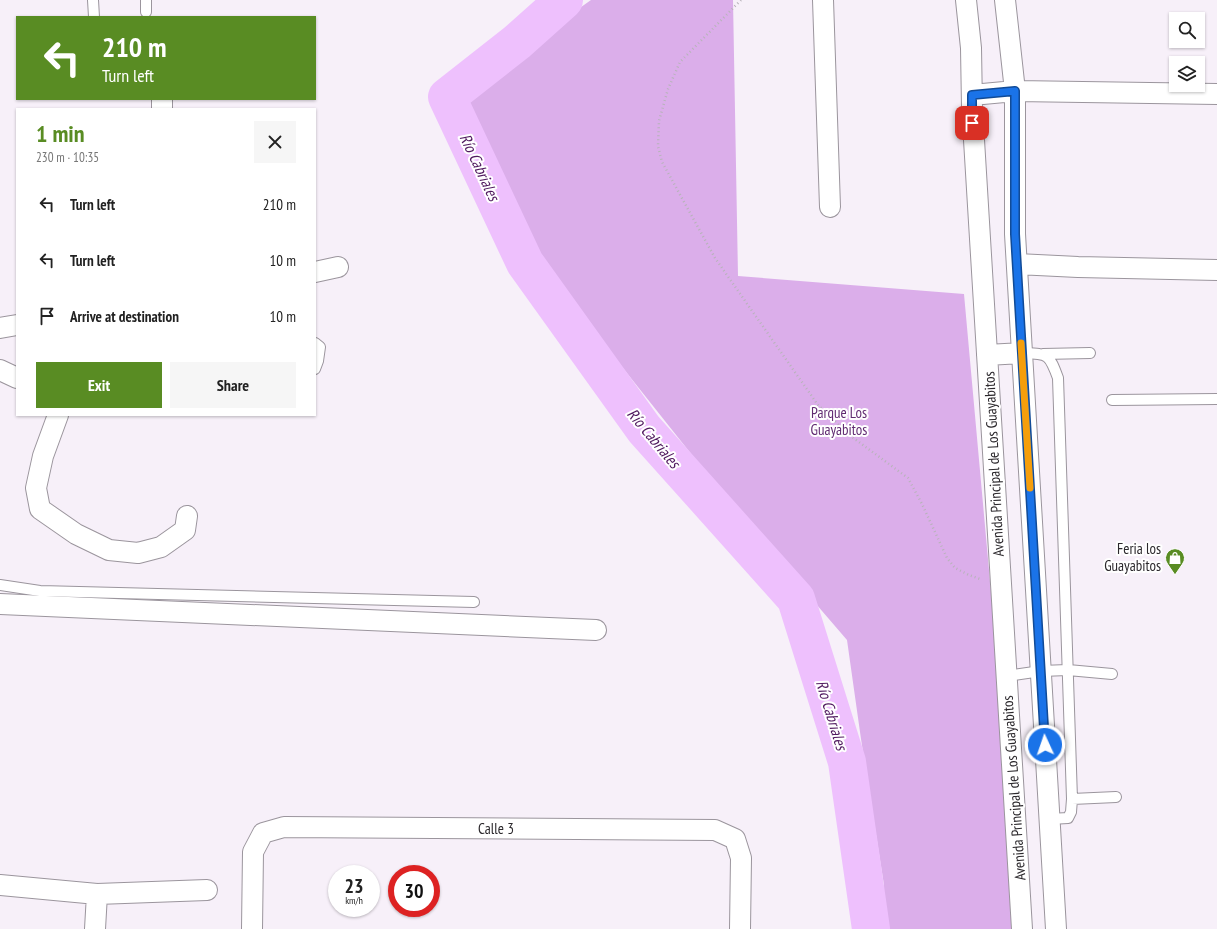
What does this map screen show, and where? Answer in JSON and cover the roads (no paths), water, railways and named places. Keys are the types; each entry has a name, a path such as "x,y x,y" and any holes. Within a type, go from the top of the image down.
{"street":[{"path":"823,0 830,207"},
{"name":"Avenida Principal de Los Guayabitos","path":"966,0 971,48 972,95 987,355 1022,929"},
{"path":"1005,0 1015,91 1015,234 1056,929"},
{"path":"972,95 1015,91 1217,94"},
{"path":"1017,264 1217,270"},
{"path":"316,272 338,267"},
{"path":"0,328 16,325"},
{"path":"987,355 1022,353"},
{"path":"0,370 16,378"},
{"path":"58,416 44,456 36,488 40,509 76,534 109,550 138,553 161,547 185,530 187,516"},
{"path":"0,604 596,630"},
{"name":"Calle 3","path":"252,929 253,852 263,833 284,828 715,830 735,838 741,858 740,929"},
{"path":"0,885 97,894 207,890"},
{"path":"95,929 97,894"}],"lane":[{"path":"93,0 94,16"},
{"path":"146,0 146,12"},
{"path":"316,344 320,347 316,366"},
{"path":"1022,353 1090,353"},
{"path":"1043,354 1052,361 1058,378 1072,799 1071,812 1068,818 1050,819"},
{"path":"1112,400 1217,399"},
{"path":"0,585 40,591 474,602"},
{"path":"1007,676 1041,671 1068,670 1112,674"},
{"path":"1072,799 1116,797"}],"waterway":[{"name":"Río Cabriales","path":"564,0 517,42 447,97 525,263 644,429 796,599 847,762 871,929"}],"place":[{"name":"Feria los Guayabitos","path":"1175,575"}],"park label":[{"name":"Parque Los Guayabitos","path":"839,422"}]}
